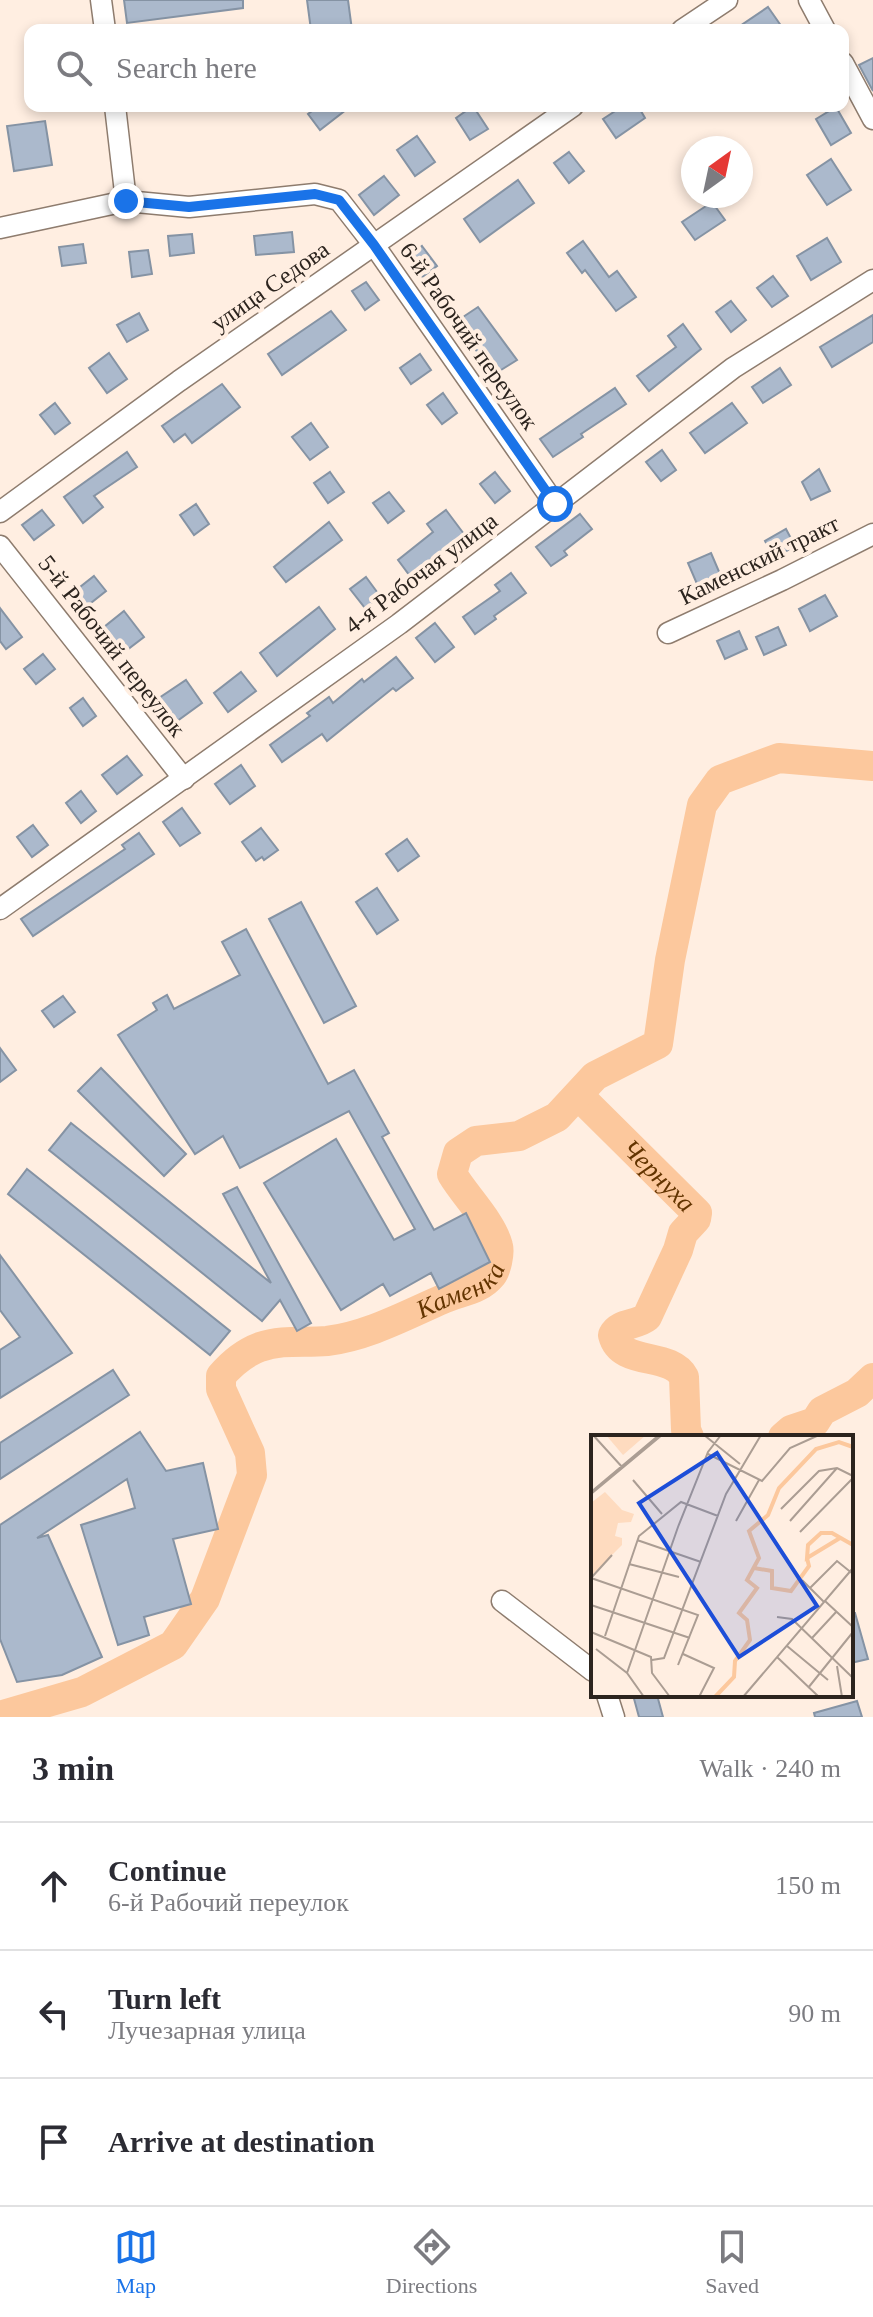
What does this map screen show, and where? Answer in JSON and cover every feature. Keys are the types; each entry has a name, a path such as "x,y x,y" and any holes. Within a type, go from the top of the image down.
{"street":[{"path":"101,0 104,24"},
{"path":"691,24 727,0"},
{"path":"809,0 822,24"},
{"path":"849,74 873,119"},
{"path":"0,228 126,201 116,112"},
{"name":"улица Седова","path":"0,512 179,381 564,112"},
{"name":"6-й Рабочий переулок","path":"126,201 189,207 315,194 339,200 374,245 555,504"},
{"name":"4-я Рабочая улица","path":"0,909 399,624 733,368 873,280"},
{"name":"Каменский тракт","path":"668,633 873,534"},
{"name":"5-й Рабочий переулок","path":"0,546 184,779"},
{"path":"502,1601 591,1669"},
{"path":"608,1697 614,1717"}],"building":[{"path":"124,0 243,0 243,8 127,23"},
{"path":"307,0 348,0 351,24 310,24"},
{"path":"768,7 780,24 743,24"},
{"path":"873,58 873,91 859,65"},
{"path":"311,112 343,112 320,130 308,114"},
{"path":"464,112 477,112 488,129 470,140 456,118"},
{"path":"614,112 642,112 645,118 616,138 603,119"},
{"path":"828,112 839,112 851,133 831,145 816,119"},
{"path":"45,121 52,165 14,171 7,126"},
{"path":"417,136 435,162 415,176 397,150"},
{"path":"569,152 584,171 569,183 554,163"},
{"path":"831,159 851,190 827,205 807,175"},
{"path":"384,176 399,195 374,215 359,195"},
{"path":"518,180 534,203 480,242 464,219"},
{"path":"703,208 716,208 725,220 695,240 682,222"},
{"path":"292,232 294,252 256,255 254,236"},
{"path":"192,234 194,253 170,256 168,236"},
{"path":"827,238 841,262 811,280 797,256"},
{"path":"583,241 609,277 617,271 636,297 616,311 585,270 582,273 567,253"},
{"path":"83,244 86,263 62,266 59,247"},
{"path":"422,246 437,266 422,277 407,257"},
{"path":"148,250 152,274 132,277 129,252"},
{"path":"773,276 788,296 772,307 757,288"},
{"path":"366,282 379,300 365,310 352,291"},
{"path":"731,301 746,320 731,332 716,312"},
{"path":"478,307 517,360 493,375 454,323"},
{"path":"331,311 346,330 282,375 268,354"},
{"path":"139,313 148,330 127,342 117,325"},
{"path":"873,315 873,342 832,367 820,347"},
{"path":"683,324 701,349 649,391 637,376 676,347 668,336"},
{"path":"109,353 127,379 107,393 89,368"},
{"path":"420,354 431,370 411,384 400,368"},
{"path":"780,368 791,385 763,403 752,387"},
{"path":"222,384 240,407 192,443 185,434 174,442 162,426"},
{"path":"615,388 626,404 553,457 540,439"},
{"path":"443,393 457,413 442,424 427,405"},
{"path":"55,403 70,423 55,434 40,415"},
{"path":"732,403 747,423 705,453 690,433"},
{"path":"311,423 328,447 310,460 292,437"},
{"path":"662,450 676,470 661,481 646,462"},
{"path":"127,452 137,467 94,496 103,507 83,523 64,497"},
{"path":"819,469 830,491 811,500 802,482"},
{"path":"330,472 344,492 328,503 314,483"},
{"path":"495,472 510,491 495,503 480,484"},
{"path":"389,492 404,511 388,523 373,503"},
{"path":"196,504 209,524 194,535 180,515"},
{"path":"42,510 54,525 34,540 22,525"},
{"path":"446,510 464,534 410,576 398,560 433,532 427,524"},
{"path":"580,514 592,529 564,551 567,555 551,566 536,547"},
{"path":"329,522 342,540 286,582 274,567"},
{"path":"786,529 795,546 774,558 765,541"},
{"path":"711,553 723,581 700,591 688,563"},
{"path":"511,573 526,593 475,634 463,617 500,591 495,585"},
{"path":"94,576 106,591 87,606 75,591"},
{"path":"366,577 380,596 365,608 350,589"},
{"path":"825,595 837,616 810,631 799,609"},
{"path":"319,607 335,629 277,676 260,653"},
{"path":"0,608 22,637 6,649 0,641"},
{"path":"124,611 144,637 123,653 104,627"},
{"path":"435,623 454,647 435,662 416,638"},
{"path":"778,627 786,645 764,655 756,637"},
{"path":"739,631 747,649 725,659 717,641"},
{"path":"43,654 55,669 36,684 24,669"},
{"path":"396,657 413,678 396,691 393,688 327,741 322,734 282,762 270,745 310,716 307,713 329,697 333,703"},
{"path":"241,672 256,691 228,712 214,693"},
{"path":"186,680 202,703 173,724 156,700"},
{"path":"83,698 96,716 83,726 70,708"},
{"path":"127,756 142,775 117,794 102,775"},
{"path":"241,765 255,786 230,804 215,784"},
{"path":"81,791 96,811 81,823 66,803"},
{"path":"182,808 200,833 180,846 163,822"},
{"path":"33,825 48,845 32,857 17,837"},
{"path":"261,828 278,850 264,860 262,857 256,861 242,842"},
{"path":"139,833 154,854 33,936 21,919 125,849 122,845"},
{"path":"407,839 419,856 398,871 386,854"},
{"path":"377,888 398,920 377,934 356,902"},
{"path":"301,902 356,1006 324,1023 269,919"},
{"path":"246,929 328,1084 354,1070 389,1133 382,1137 434,1230 466,1213 490,1262 439,1289 431,1273 390,1296 383,1284 341,1310 264,1183 336,1139 394,1240 415,1229 349,1111 240,1168 223,1136 195,1154 118,1035 157,1010 153,1003 167,995 174,1009 240,975 222,942"},
{"path":"63,996 75,1012 54,1027 42,1011"},
{"path":"0,1048 16,1070 0,1082"},
{"path":"101,1068 186,1154 164,1176 78,1091"},
{"path":"71,1123 271,1283 223,1194 237,1187 311,1323 297,1331 280,1300 262,1321 49,1150"},
{"path":"27,1169 230,1331 210,1355 8,1194"},
{"path":"0,1255 72,1353 0,1398 0,1350 20,1337 0,1310"},
{"path":"113,1370 129,1395 0,1479 0,1443"},
{"path":"140,1432 166,1471 203,1463 218,1529 173,1539 191,1604 144,1617 149,1635 118,1645 81,1525 135,1508 127,1479 37,1538 48,1535 102,1657 62,1675 17,1682 0,1639 0,1525"},
{"path":"853,1613 855,1613 868,1659 853,1663"},
{"path":"634,1697 658,1697 663,1717 639,1717"},
{"path":"857,1701 862,1717 815,1717 814,1713"}],"waterway":[{"name":"Каменка","path":"0,1716 82,1692 173,1645 205,1599 252,1475 250,1453 221,1389 221,1376 234,1363 260,1347 285,1342 327,1341 372,1330 449,1296 475,1288 492,1275 498,1246 484,1218 452,1174 458,1153 476,1141 519,1136 557,1117 595,1076 658,1044 670,960 702,805 720,780 779,758 873,766"},
{"name":"Чернуха","path":"578,1095 697,1213 696,1219 683,1233 647,1317 620,1328 613,1335 618,1345 626,1351 668,1364 684,1377 688,1435"},
{"name":"Чернуха","path":"785,1435 815,1422 822,1411 857,1393 873,1378"}],"route":[{"path":"126,201 189,207 315,194 339,200 374,245 555,504"}]}
